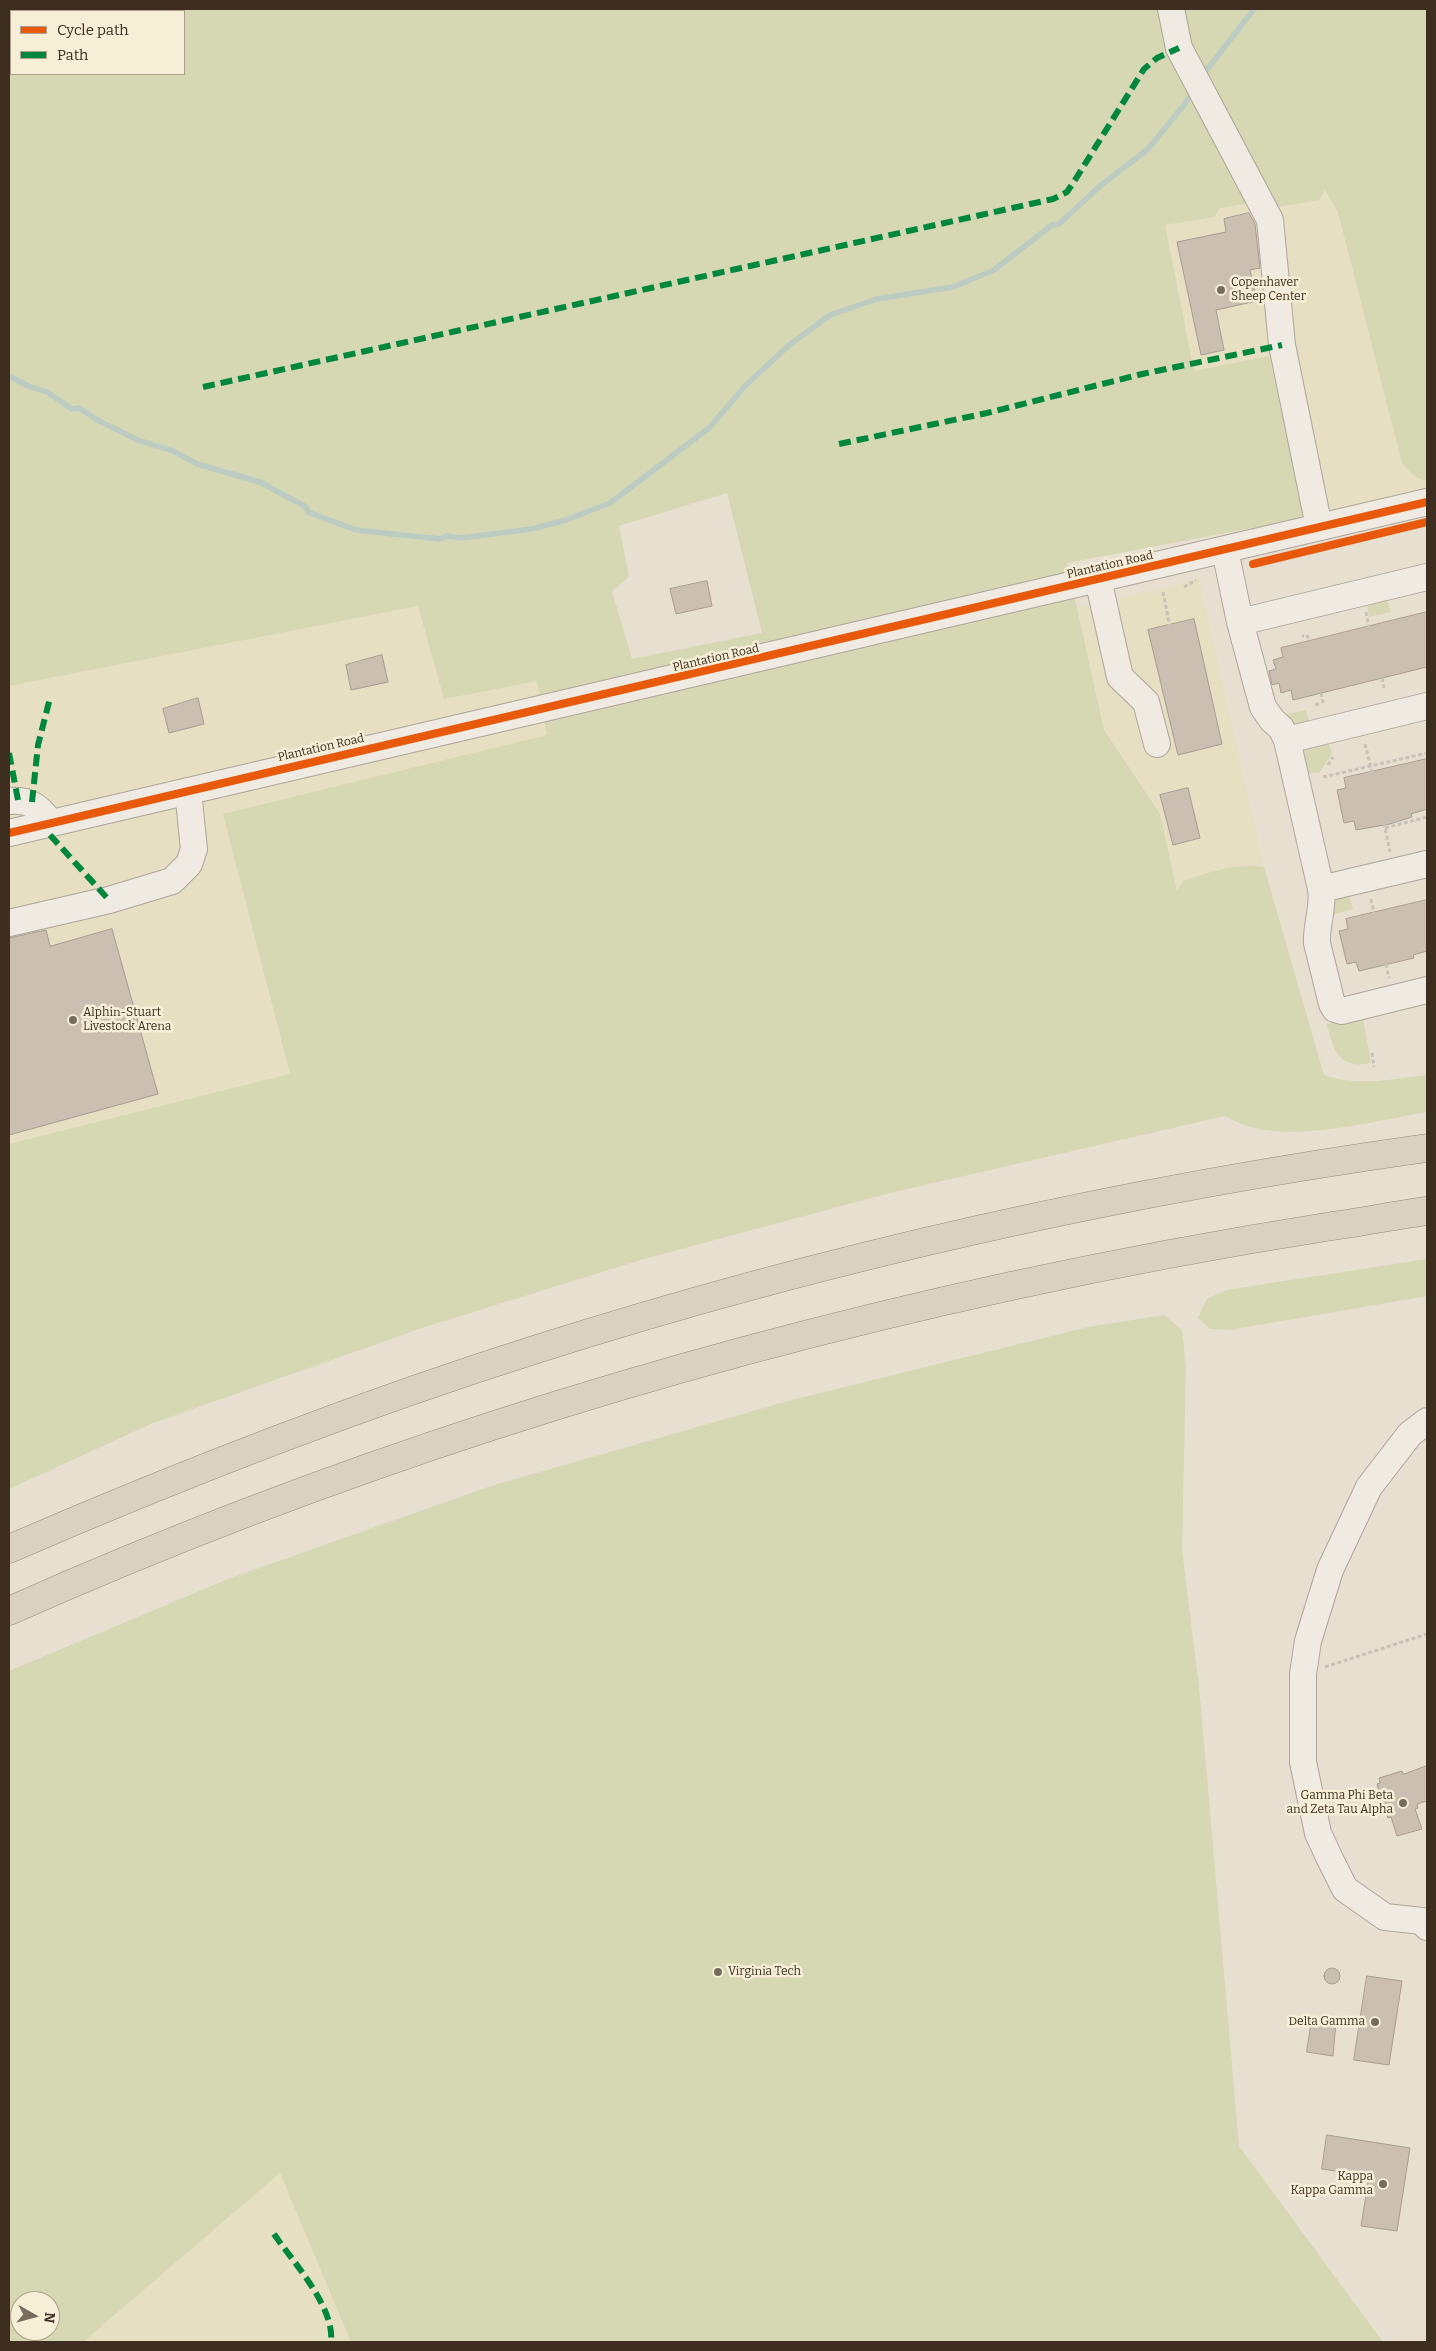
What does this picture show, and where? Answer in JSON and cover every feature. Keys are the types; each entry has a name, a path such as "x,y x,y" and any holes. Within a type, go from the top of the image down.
{"highway":[{"path":"1358,1158 1427,1139"},
{"path":"9,1549 124,1499 358,1409 537,1348 679,1306 871,1255 978,1230 1191,1185 1427,1148"},
{"path":"9,1612 144,1554 392,1460 567,1402 697,1364 932,1303 1057,1276 1210,1246 1427,1211"}],"street":[{"path":"1171,9 1179,48 1270,220 1282,345 1319,527"},
{"name":"Plantation Road","path":"9,834 1427,502"},
{"path":"1225,550 1240,622 1263,707 1272,720 1281,728 1287,740 1323,899 1317,942 1335,1008 1342,1011 1427,990"},
{"path":"1240,622 1427,577"},
{"path":"1098,579 1120,676 1146,702 1157,744"},
{"path":"1287,740 1427,706"},
{"path":"9,923 108,900 172,881 189,864 194,849 188,791"},
{"path":"9,801 32,802 51,823"},
{"path":"1321,888 1427,864"},
{"path":"1427,1421 1410,1434 1369,1487 1330,1570 1308,1641 1303,1674 1303,1762 1318,1833 1329,1858 1345,1889 1385,1917 1422,1921 1427,1927"}],"path":[{"path":"1163,592 1170,627"},
{"path":"1367,618 1369,627"},
{"path":"1304,636 1309,641"},
{"path":"1382,678 1384,688"},
{"path":"1315,704 1322,703 1321,693"},
{"path":"1366,747 1372,772"},
{"path":"1323,777 1427,753"},
{"path":"1328,765 1333,757"},
{"path":"1390,848 1384,825 1427,818"},
{"path":"1372,904 1374,913"},
{"path":"1386,964 1388,973"},
{"path":"1372,1053 1374,1067"},
{"path":"1303,1674 1427,1634"}],"shaded area":[{"path":"1325,190 1338,212 1421,480 1427,481 1427,490 1305,518 1269,357 1194,371 1165,225 1214,217 1220,208"},
{"path":"1199,579 1264,867 1251,864 1199,876 1183,881 1177,891 1160,814 1104,730 1076,608"},
{"path":"418,606 444,698 537,681 547,736 223,814 290,1074 9,1144 9,686"},
{"path":"280,2173 351,2342 83,2342"}],"green space":[{"path":"9,9 1427,9 1427,481 1413,475 1402,463 1338,212 1325,190 1319,200 1270,208 1251,203 1220,208 1214,217 1165,225 1194,371 1269,356 1305,518 1067,563 1104,730 1160,814 1177,891 1183,881 1213,871 1244,866 1264,867 1324,1075 1349,1081 1362,1081 1427,1075 1427,1112 1352,1126 1297,1132 1270,1131 1246,1126 1225,1116 890,1193 644,1259 425,1327 153,1423 9,1489 9,1144 290,1074 223,814 547,735 537,681 444,699 418,606 9,686","holes":["727,493 762,633 632,659 612,591 629,577 619,526"]},
{"path":"1386,598 1391,612 1369,617 1367,603"},
{"path":"1306,710 1309,722 1296,726 1283,715"},
{"path":"1329,743 1332,754 1320,772 1308,774 1301,748"},
{"path":"1349,896 1353,909 1332,915 1335,899"},
{"path":"1358,1016 1363,1018 1371,1063 1351,1064 1345,1061 1335,1050 1329,1033 1327,1024"},
{"path":"1427,1259 1427,1296 1230,1330 1210,1329 1198,1318 1207,1299 1226,1290"},
{"name":"Virginia Tech","path":"1164,1315 1182,1330 1186,1366 1182,1549 1200,1696 1239,2146 1383,2342 351,2342 280,2173 83,2342 9,2342 9,1671 228,1579 491,1486 788,1401 1088,1327"}],"building":[{"name":"Copenhaver Sheep Center","path":"1249,213 1255,224 1260,268 1250,270 1257,301 1216,310 1224,350 1201,355 1177,242 1226,232 1224,219"},
{"path":"707,581 712,606 676,614 670,589"},
{"path":"1427,612 1427,667 1293,700 1291,690 1281,693 1279,683 1272,685 1269,671 1276,669 1273,660 1283,657 1281,648"},
{"path":"1194,619 1222,744 1178,755 1148,630"},
{"path":"382,655 388,682 351,690 346,665"},
{"path":"198,698 204,724 169,733 163,709"},
{"path":"1427,759 1427,809 1411,814 1412,817 1390,824 1356,830 1354,821 1344,823 1337,790 1346,788 1344,778"},
{"path":"1188,788 1200,838 1173,845 1160,795"},
{"path":"1427,900 1427,951 1413,955 1414,958 1359,971 1356,962 1347,964 1339,931 1348,929 1346,919"},
{"name":"Alphin-Stuart Livestock Arena","path":"112,929 158,1094 9,1135 9,938 46,930 50,946"},
{"name":"Gamma Phi Beta and Zeta Tau Alpha","path":"1427,1766 1427,1801 1417,1804 1418,1808 1415,1809 1422,1829 1397,1836 1391,1817 1388,1818 1377,1784 1380,1783 1379,1778 1402,1771 1403,1774"},
{"path":"1332,1968 1338,1970 1340,1976 1338,1982 1332,1984 1326,1982 1324,1976 1326,1970"},
{"name":"Delta Gamma","path":"1367,1976 1402,1981 1389,2065 1354,2060"},
{"path":"1312,2018 1336,2022 1333,2056 1307,2052"},
{"name":"Kappa Kappa Gamma","path":"1327,2135 1410,2148 1397,2231 1361,2226 1369,2176 1322,2169"}],"waterway":[{"path":"1202,76 1254,9"},
{"path":"9,376 28,386 47,392 72,409 79,408 99,421 138,440 173,451 197,464 260,482 306,507 308,512 356,530 440,539 447,536 461,538 531,529 566,520 610,503 709,428 745,386 788,346 830,315 877,299 953,287 994,270 1052,225 1059,224 1100,186 1148,149 1193,91"}],"marked path":[{"path":"203,387 1053,199 1067,192 1144,69 1157,58 1179,48"},
{"path":"839,444 987,413 1142,374 1282,345"},
{"path":"32,802 38,745 50,698"},
{"path":"9,753 18,800"},
{"path":"50,835 109,900"},
{"path":"274,2234 320,2300 330,2328 331,2342"}],"cycle path":[{"path":"9,833 1427,502"},
{"path":"1253,564 1427,522"}],"place":[{"name":"Copenhaver Sheep Center","path":"1221,290"},
{"name":"Alphin-Stuart Livestock Arena","path":"73,1020"},
{"name":"Gamma Phi Beta and Zeta Tau Alpha","path":"1403,1803"},
{"name":"Virginia Tech","path":"718,1972"},
{"name":"Delta Gamma","path":"1375,2022"},
{"name":"Kappa Kappa Gamma","path":"1383,2184"}]}
